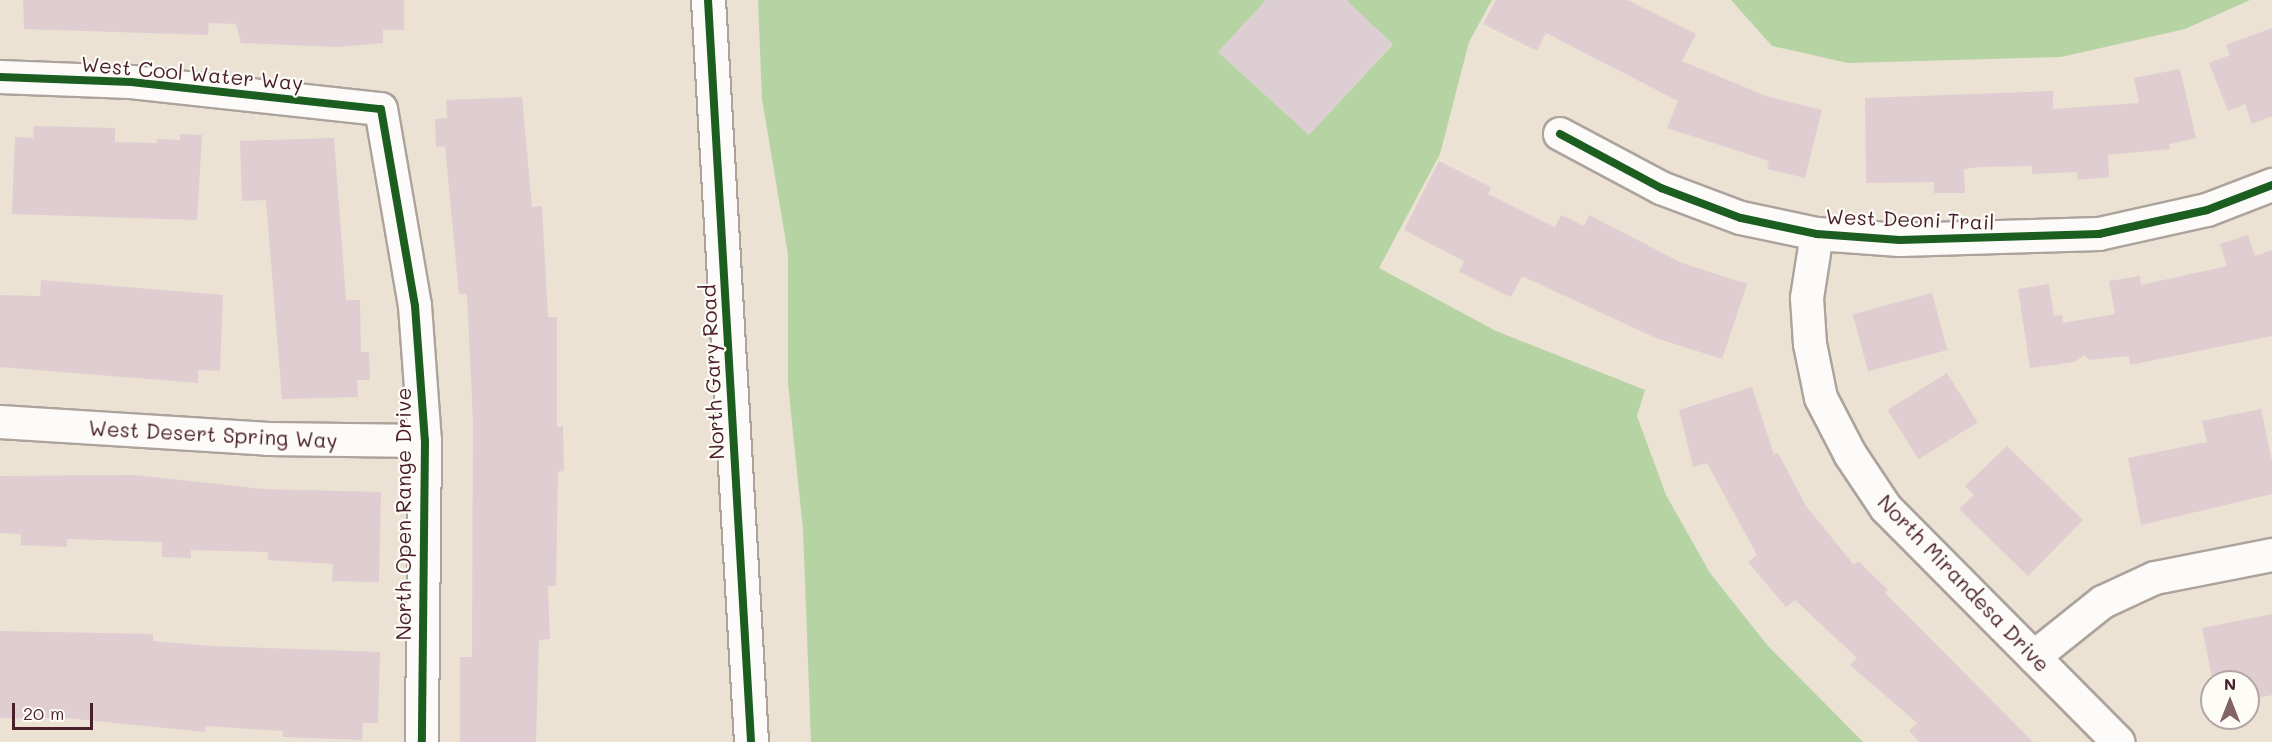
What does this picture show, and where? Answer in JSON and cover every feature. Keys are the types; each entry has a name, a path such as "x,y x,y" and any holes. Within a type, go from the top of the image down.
{"main road":[{"name":"North Gary Road","path":"708,0 751,742"}],"street":[{"name":"West Cool Water Way","path":"0,77 131,82 381,109"},
{"name":"North Open Range Drive","path":"381,109 415,306 425,441 422,742"},
{"name":"West Deoni Trail","path":"1560,134 1661,188 1741,218 1817,234 2002,240 2099,234 2207,210 2272,185"},
{"name":"North Mirandesa Drive","path":"1817,234 1807,298 1809,344 1821,398 1850,454 1886,508 2118,742"},
{"name":"West Desert Spring Way","path":"0,422 268,439 425,441"},
{"path":"2034,657 2103,602 2155,578 2272,555"}],"shaded area":[{"path":"1266,0 1346,0 1393,43 1309,135 1218,52"}],"green space":[{"path":"758,0 1266,0 1218,52 1309,135 1393,44 1346,0 1492,0 1469,42 1440,154 1379,268 1496,331 1645,390 1637,416 1666,495 1710,573 1768,646 1863,742 811,742 803,530 788,384 788,254 762,99"},
{"path":"1731,0 2250,0 2185,29 2061,57 1848,63 1772,46"}],"building":[{"path":"23,0 404,0 404,30 383,30 383,43 338,47 241,43 236,24 209,23 208,35 24,29"},
{"path":"1496,0 1627,0 1696,34 1682,61 1766,96 1822,110 1805,178 1767,169 1769,161 1667,128 1678,101 1546,33 1537,51 1483,24"},
{"path":"2272,28 2272,116 2252,124 2245,104 2228,111 2209,63 2230,55 2226,45"},
{"path":"2180,69 2196,138 2169,144 2170,149 2108,155 2109,177 2078,180 2077,172 2032,174 2032,166 1980,167 1964,169 1965,193 1934,193 1934,182 1866,183 1865,98 2053,91 2053,109 2139,103 2134,78"},
{"path":"522,97 532,207 542,206 548,317 557,317 557,427 563,426 564,471 558,472 556,586 548,586 550,639 539,640 536,742 460,742 460,657 472,657 473,421 467,294 459,294 445,146 436,147 435,119 447,118 446,100"},
{"path":"34,126 115,128 115,142 157,143 157,139 180,140 180,134 202,135 197,220 12,214 15,137 33,138"},
{"path":"334,138 346,300 360,300 361,352 369,352 370,380 357,380 358,397 282,399 266,200 242,201 240,141"},
{"path":"1439,161 1491,187 1488,194 1555,227 1561,215 1584,226 1589,215 1682,263 1747,284 1722,359 1656,338 1522,276 1511,297 1459,272 1464,261 1404,230"},
{"path":"2248,235 2255,256 2272,250 2272,336 2130,365 2129,356 2089,360 2085,355 2074,362 2030,368 2018,289 2049,284 2054,316 2062,315 2063,323 2115,314 2109,281 2140,276 2141,285 2227,266 2220,244"},
{"path":"41,280 223,295 220,371 198,370 198,383 0,367 0,295 40,296"},
{"path":"1932,293 1947,350 1868,371 1853,314"},
{"path":"1947,373 1978,422 1918,459 1888,410"},
{"path":"1752,387 1774,455 1778,453 1806,506 1854,565 1858,561 1888,590 1885,593 2033,742 1920,742 1909,731 1917,723 1850,665 1857,658 1795,600 1786,607 1748,562 1757,555 1707,463 1693,467 1679,410"},
{"path":"2261,409 2272,461 2272,494 2141,525 2128,458 2207,442 2202,421"},
{"path":"2007,446 2083,520 2028,576 1959,509 1974,495 1965,486"},
{"path":"135,475 262,489 381,492 379,582 332,581 333,564 268,560 268,552 191,550 191,558 162,557 162,542 67,539 67,547 21,545 21,534 0,533 0,476"},
{"path":"2272,614 2272,695 2260,698 2260,670 2211,670 2202,628"},
{"path":"0,631 153,634 153,641 211,646 380,652 378,723 363,723 362,740 283,737 283,731 205,726 205,732 66,718 0,718"}],"cycle path":[{"path":"708,0 751,742"},
{"path":"0,77 131,82 381,109 415,306 425,441 422,742"},
{"path":"1560,134 1661,188 1741,218 1817,234 1900,240 2099,234 2207,210 2272,185"}]}
